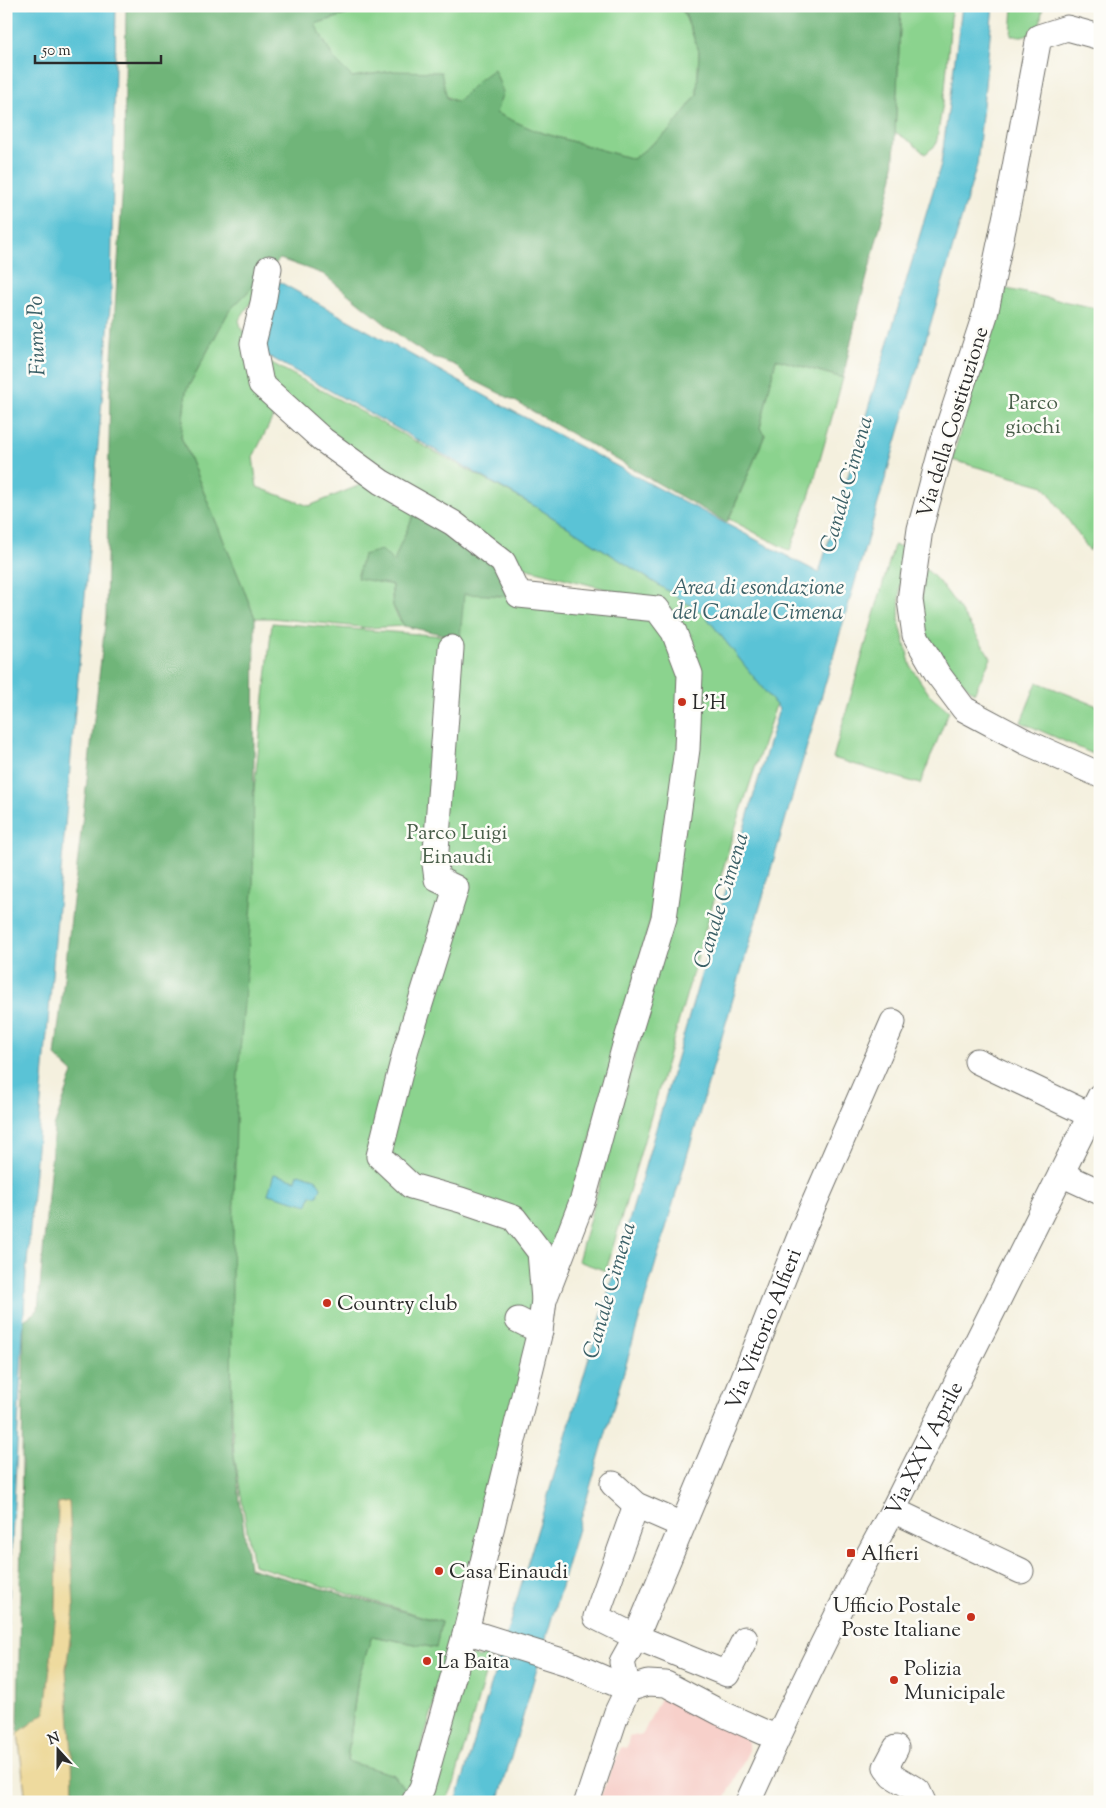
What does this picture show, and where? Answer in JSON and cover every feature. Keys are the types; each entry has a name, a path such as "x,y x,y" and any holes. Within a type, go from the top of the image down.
{"street":[{"name":"Via della Costituzione","path":"1100,36 1068,28 1039,37 1007,212 985,315 944,440 920,529 910,600 915,635 938,673 964,709 1026,742 1100,775"},
{"path":"269,268 263,303 252,344 261,384 330,445 381,482 453,523 503,562 519,595 657,609 674,632 690,674 687,749 664,918 624,1049 583,1199 544,1300"},
{"path":"414,1802 422,1788 466,1632 540,1331 544,1300 540,1252 514,1218 411,1186 379,1156 406,1048 456,888 437,879 435,864 451,648"},
{"name":"Via Vittorio Alfieri","path":"628,1690 622,1662 636,1637 739,1390 802,1231 893,1022"},
{"path":"977,1061 1095,1106"},
{"name":"Via XXV Aprile","path":"748,1802 777,1738 856,1577 893,1510 1095,1106"},
{"path":"1061,1174 1100,1192"},
{"path":"518,1320 540,1331"},
{"path":"613,1484 636,1505 682,1525"},
{"path":"636,1505 596,1618 636,1637 727,1674 745,1639"},
{"path":"893,1510 1021,1571"},
{"path":"466,1632 553,1658 628,1690"},
{"path":"587,1802 617,1712 628,1690 648,1683 666,1684 721,1713 777,1738"},
{"path":"896,1748 886,1767 893,1776 918,1791 923,1802"}],"shaded area":[{"path":"661,1696 742,1734 748,1742 749,1750 724,1802 598,1802 621,1747 627,1748 629,1737 643,1734"}],"green space":[{"path":"126,6 351,6 348,14 315,24 334,59 352,77 393,71 441,72 447,98 457,102 480,79 494,69 503,92 496,113 536,131 633,159 670,130 697,95 699,51 684,11 661,6 901,6 893,177 855,323 843,378 776,359 760,428 765,435 727,523 513,400 467,377 455,365 429,356 409,343 323,274 280,259 229,311 186,391 181,437 255,618 253,892 237,1088 232,1277 231,1434 249,1568 441,1622 436,1648 372,1636 358,1678 347,1761 394,1775 408,1794 404,1802 73,1802 72,1754 66,1669 74,1610 69,1501 58,1503 56,1613 45,1713 18,1733 24,1320 38,1310 54,1127 73,1073 55,1056 106,616 110,389 124,166"},
{"path":"351,6 661,6 683,11 699,51 697,95 671,130 633,159 536,131 495,113 480,79 458,102 393,71 352,77 334,59 314,24 348,14"},
{"path":"901,6 952,6 945,90 936,145 925,154 895,132"},
{"path":"1013,6 1043,6 1039,31 1022,36 1011,36"},
{"path":"255,285 253,299 239,320 242,331 261,333 259,356 538,508 704,614 776,705 732,838 606,1271 578,1261 647,1013 702,677 660,603 517,566 277,409 253,457 257,487 309,506 370,481 417,508 398,555 392,579 394,608 404,626 369,628 255,618 181,437 186,391 229,311"},
{"name":"Parco giochi","path":"1002,288 1100,309 1100,523 1090,551 1044,486 952,460"},
{"path":"776,359 843,378 812,488 790,551 729,519 765,435 760,428"},
{"path":"417,508 499,564 511,596 464,594 460,638 404,626 393,606 392,585 357,578 363,555 382,550 394,562"},
{"path":"894,545 908,548 900,588 899,621 911,667 929,694 949,711 920,784 833,758"},
{"path":"923,568 950,595 991,658 974,693 934,654 921,617"},
{"name":"Parco Luigi Einaudi","path":"463,592 654,613 686,689 661,881 473,1569 408,1794 394,1775 347,1762 358,1678 372,1636 436,1648 441,1622 253,1565 234,1454 232,1419 229,1211 242,902 272,623 445,636"},
{"path":"1037,682 1100,707 1100,757 1021,722"},
{"path":"487,1651 491,1654 454,1784 446,1802 417,1802 470,1656 479,1658"}],"sand":[{"path":"69,1501 74,1610 66,1669 72,1754 73,1802 26,1802 18,1733 45,1713 56,1613 58,1503"}],"water":[{"name":"Fiume Po","path":"6,6 116,6 111,297 26,1275 6,1654"},
{"name":"Area di esondazione del Canale Cimena","path":"962,6 993,6 977,165 498,1802 456,1802 576,1402 779,709 704,614 538,508 256,349 276,280 509,409 819,573 941,164"},
{"path":"298,1173 315,1178 321,1187 318,1196 311,1195 308,1205 268,1194 274,1174 296,1180"}],"place":[{"name":"L'H","path":"682,702"},
{"name":"Country club","path":"327,1303"},
{"name":"Alfieri","path":"851,1553"},
{"name":"Casa Einaudi","path":"439,1571"},
{"name":"Ufficio Postale Poste Italiane","path":"971,1617"},
{"name":"La Baita","path":"427,1661"},
{"name":"Polizia Municipale","path":"894,1680"}],"water label":[{"name":"Canale Cimena","path":"845,484"},
{"name":"Canale Cimena","path":"720,900"},
{"name":"Canale Cimena","path":"608,1290"}]}
